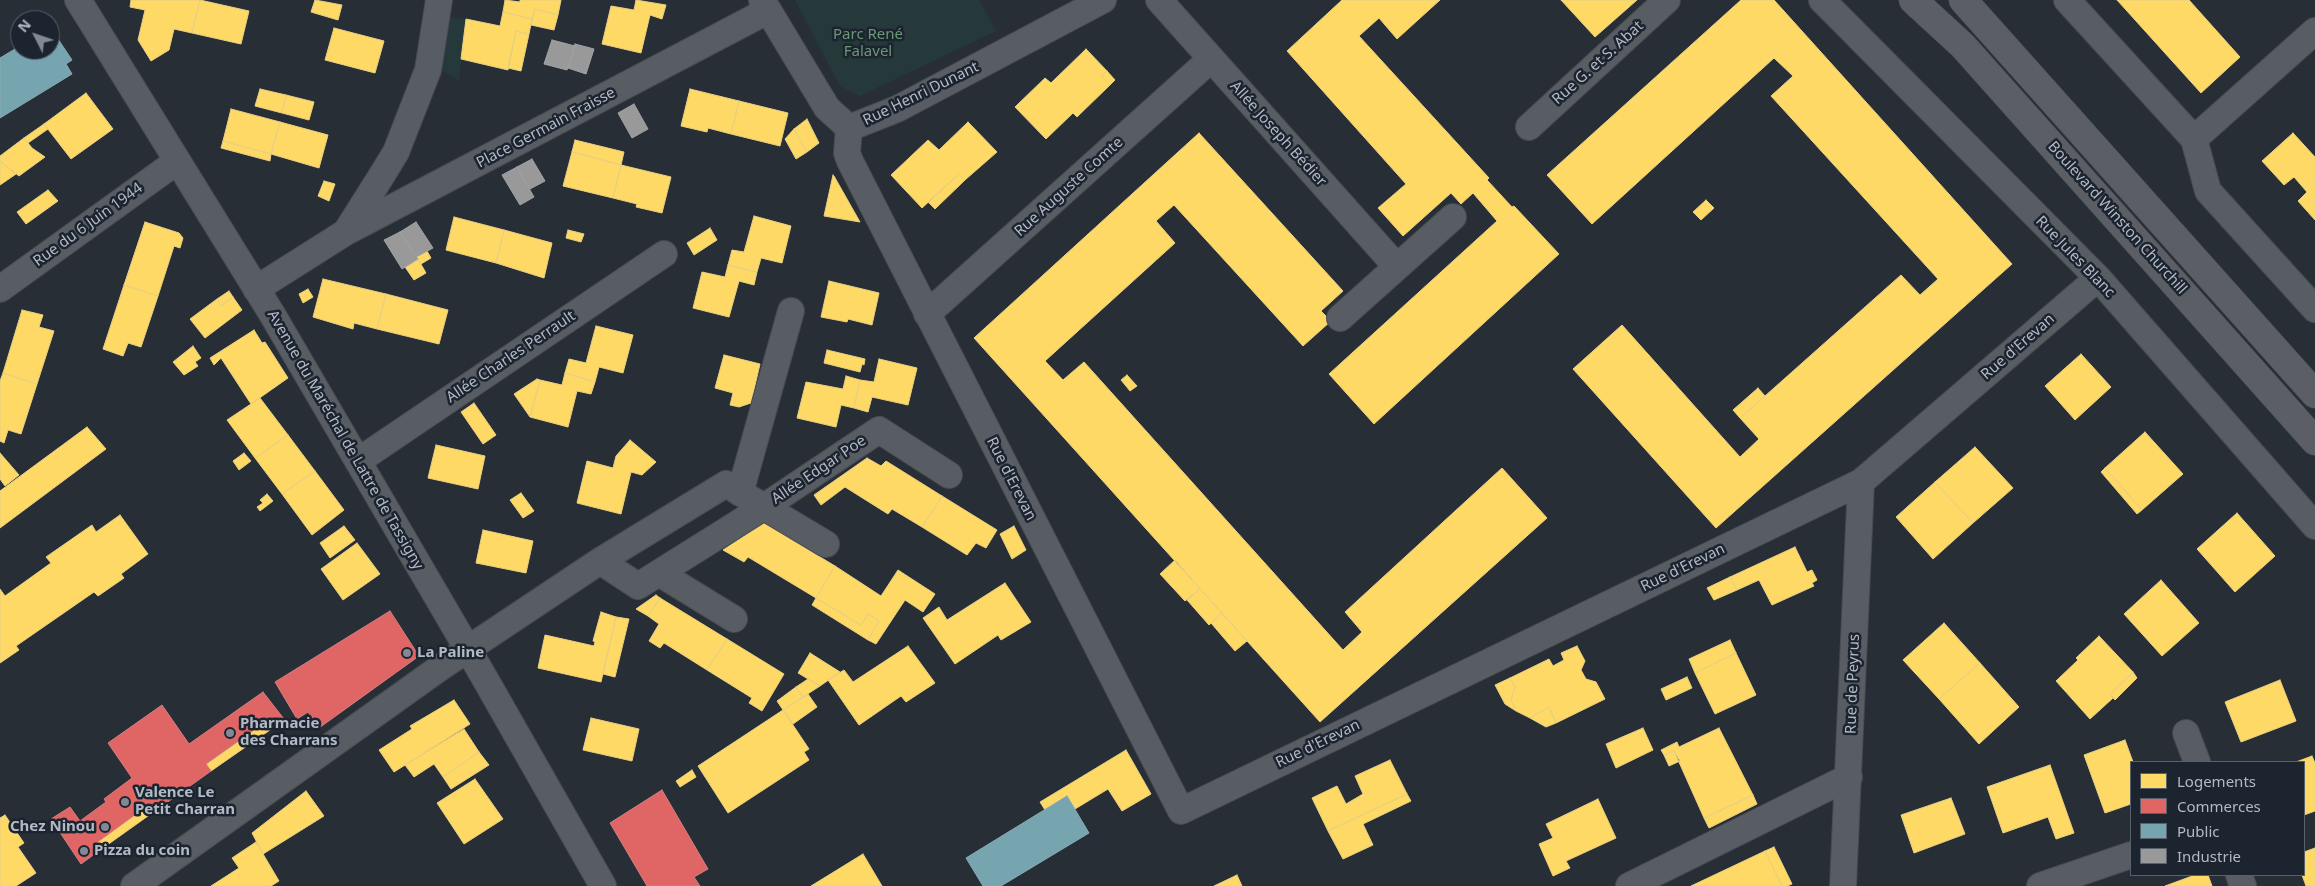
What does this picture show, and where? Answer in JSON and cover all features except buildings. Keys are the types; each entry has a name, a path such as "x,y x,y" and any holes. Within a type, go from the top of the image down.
{"main road":[{"name":"Boulevard Winston Churchill","path":"1913,0 1963,46 2315,442"},
{"name":"Boulevard Winston Churchill","path":"1963,0 2315,394"}],"street":[{"name":"Avenue du Maréchal de Lattre de Tassigny","path":"78,0 176,162 256,289 358,461 603,886"},
{"path":"346,232 396,152 428,70 439,0"},
{"name":"Rue Henri Dunant","path":"759,11 827,108 849,128 896,109 1103,0"},
{"name":"Allée Joseph Bédier","path":"1159,0 1210,60 1397,267"},
{"name":"Rue G. et S. Abat","path":"1529,127 1667,0"},
{"name":"Rue Jules Blanc","path":"1822,0 2098,278 2315,526"},
{"path":"2067,0 2194,139 2208,191 2315,309"},
{"name":"Place Germain Fraisse","path":"256,289 346,232 759,11"},
{"path":"2194,139 2315,31"},
{"name":"Rue Auguste Comte","path":"927,314 1210,60"},
{"name":"Rue d'Erevan","path":"849,128 847,154 1180,810 1861,482 2098,278"},
{"name":"Rue du 6 Juin 1944","path":"0,289 176,162"},
{"path":"1340,318 1453,217"},
{"name":"Allée Charles Perrault","path":"358,461 664,254"},
{"path":"740,493 791,312"},
{"name":"Allée Edgar Poe","path":"600,561 638,586 764,508 879,430 950,475"},
{"name":"Rue de Peyrus","path":"1843,886 1861,482"},
{"name":"Allée Edgar Poe","path":"134,886 467,649 600,561 726,484 826,544"},
{"path":"659,573 734,619"},
{"path":"2186,733 2197,761"},
{"path":"1629,886 1849,777"},
{"path":"2040,886 2130,855"}],"green space":[{"name":"Parc René Falavel","path":"795,0 979,0 996,31 860,96 840,86"},
{"path":"447,17 466,19 459,81 441,70"}],"place":[{"name":"La Paline","path":"407,653"},
{"name":"Pharmacie des Charrans","path":"230,733"},
{"name":"Valence Le Petit Charran","path":"125,802"},
{"name":"Chez Ninou","path":"105,827"},
{"name":"Pizza du coin","path":"84,851"}]}
